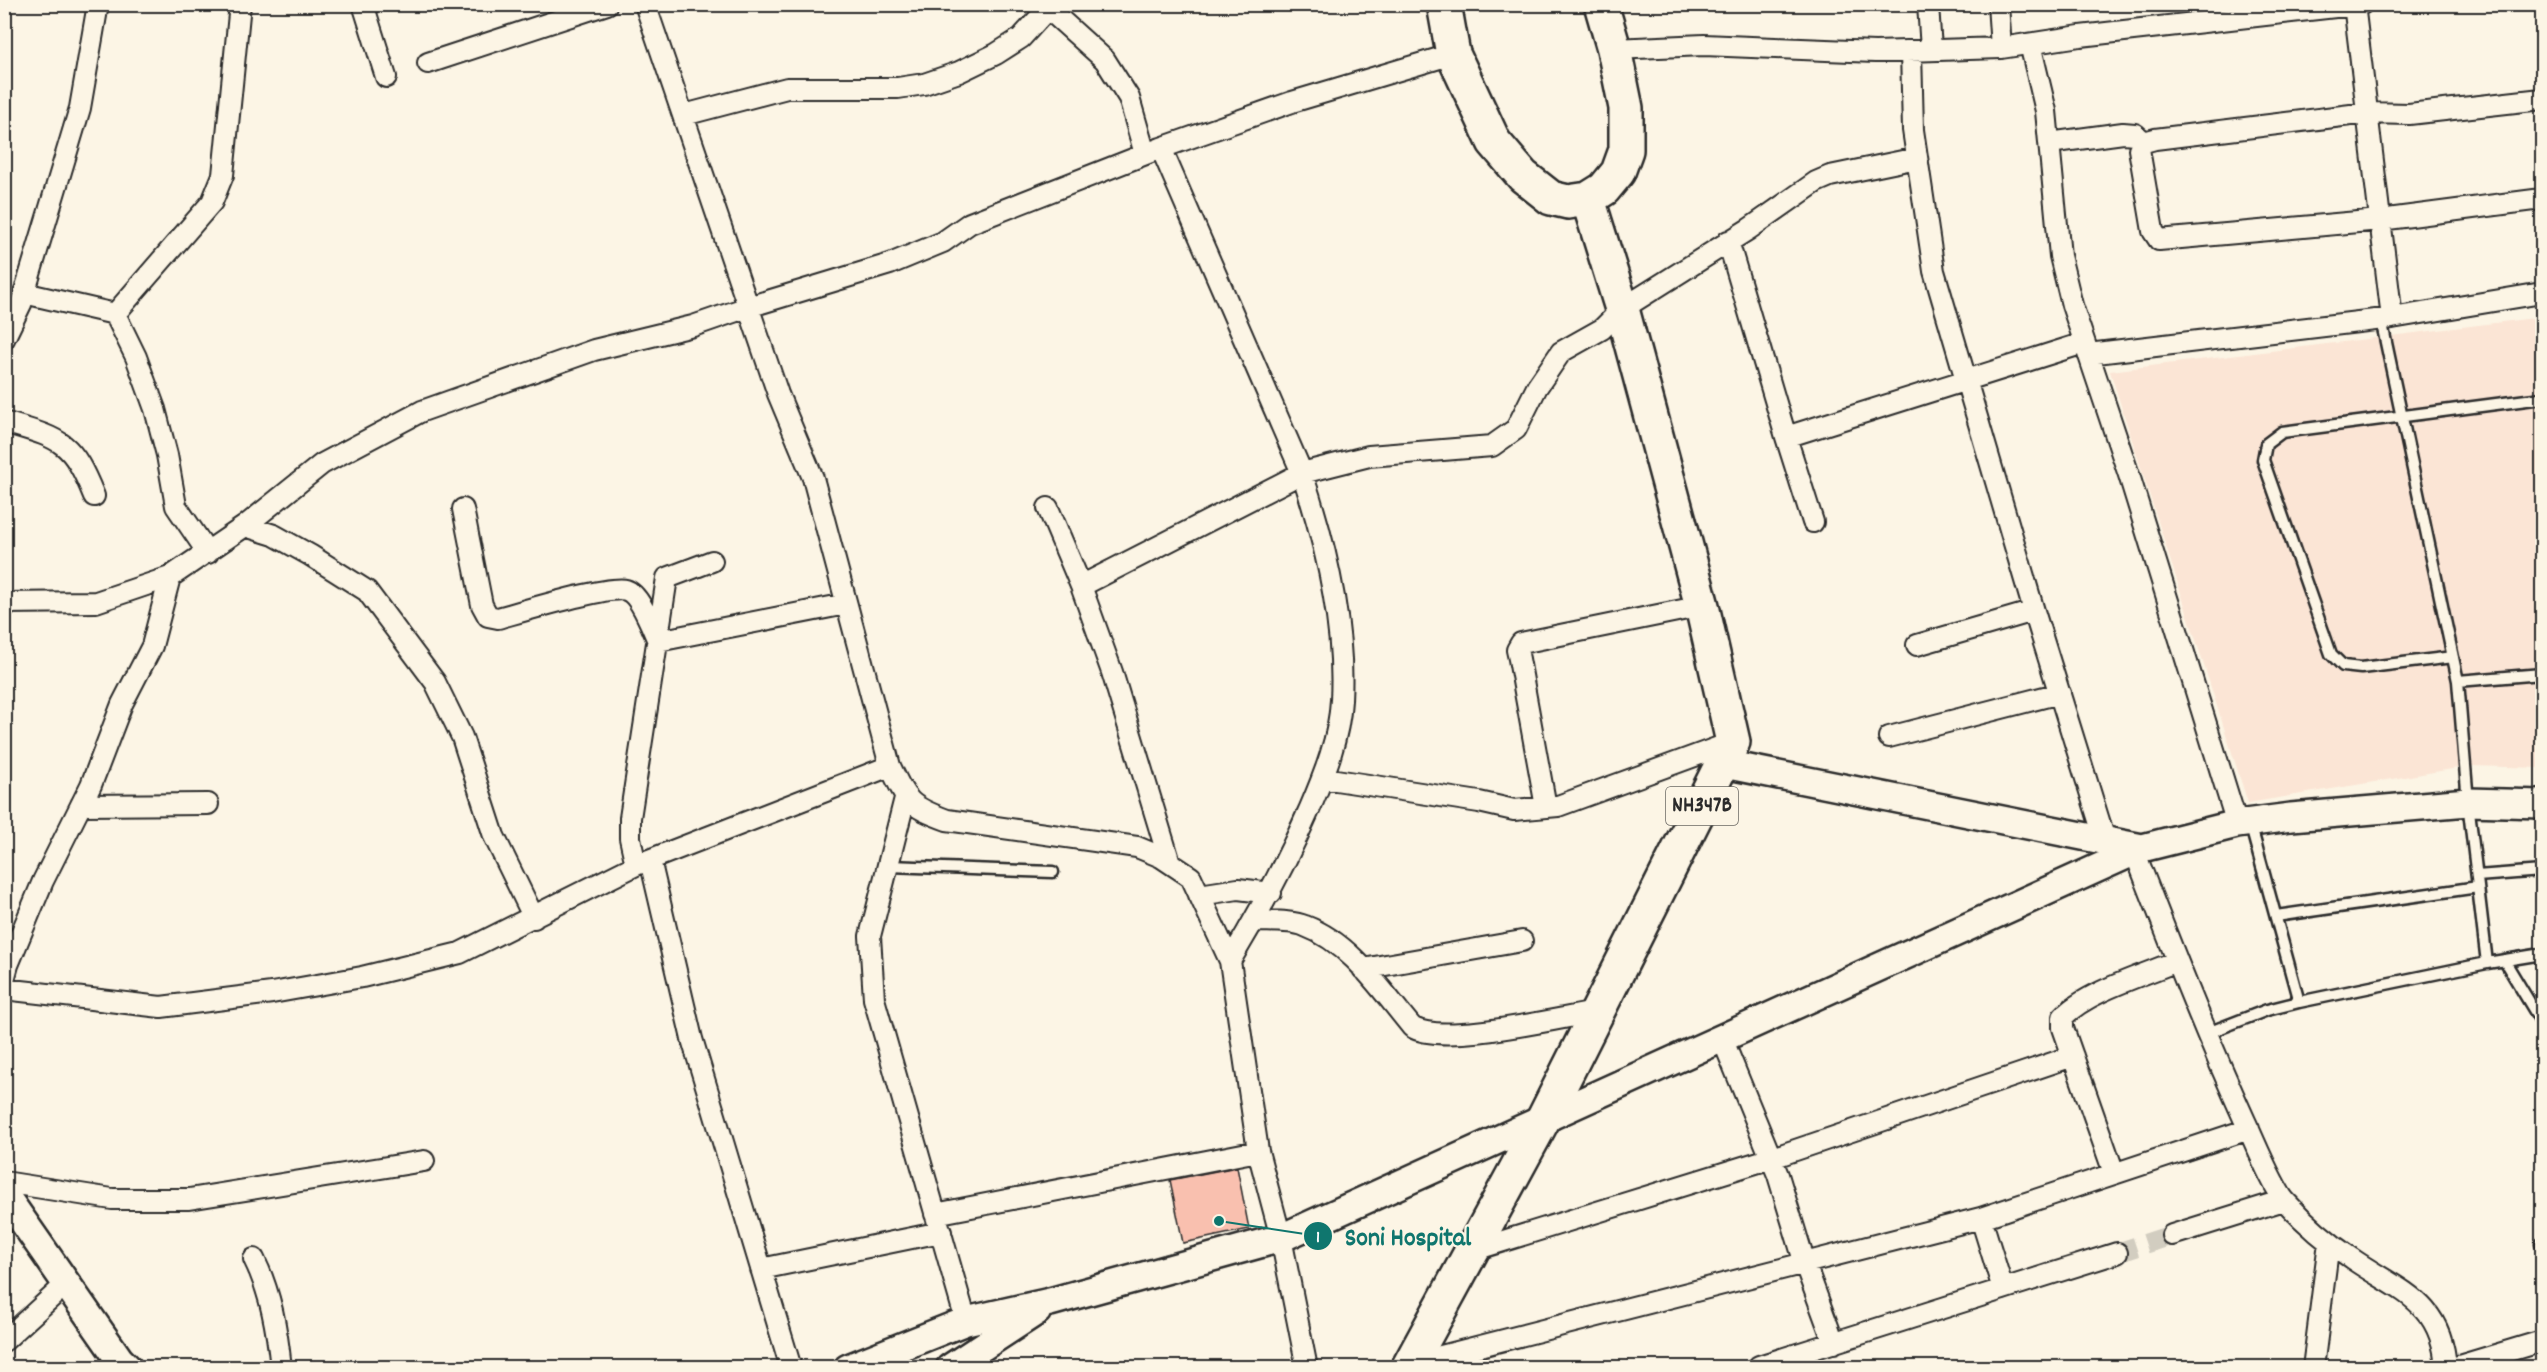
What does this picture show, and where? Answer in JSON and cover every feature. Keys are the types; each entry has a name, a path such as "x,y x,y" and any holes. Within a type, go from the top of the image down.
{"highway":[{"path":"1444,4 1453,54 1494,142 1523,176 1551,198 1568,202 1588,199 1604,189 1618,172 1626,150 1626,108 1614,49 1601,4"},
{"path":"1588,199 1622,309 1702,606 1729,753"},
{"name":"NH347B","path":"1409,1366 1544,1118 1729,753"}],"main road":[{"path":"1729,753 2105,840 2138,850"},
{"path":"848,1368 966,1321 1050,1302 1281,1238 2138,850 2243,823 2468,802 2542,804"},
{"path":"4,1194 128,1368"},
{"path":"950,1368 1050,1302"}],"street":[{"path":"4,339 24,293 80,108 98,4"},
{"path":"115,314 212,202 223,176 240,4"},
{"path":"363,4 386,77"},
{"path":"428,63 607,4"},
{"path":"645,4 778,394 813,478 890,766 905,798 925,812 947,820 1137,847 1170,863 1191,877 1230,961 1258,1151 1281,1238 1307,1368"},
{"path":"1928,4 1931,50"},
{"path":"1998,4 2001,48"},
{"path":"1614,49 1704,45 1875,52 2001,48 2362,4"},
{"path":"2354,5 2380,220 2386,318"},
{"path":"684,115 787,88 898,88 924,84 959,72 996,54 1021,38 1048,6 1105,60 1129,98 1302,472 1319,525 1331,583 1340,650 1341,700 1333,747 1323,778 1271,893 1230,961"},
{"path":"2030,44 2046,111 2060,256 2086,349 2133,485 2243,823"},
{"path":"1911,51 1913,130 1935,271 2034,611 2105,840"},
{"path":"4,603 96,602 170,578 245,526 322,464 422,411 594,350 693,326 890,264 943,242 970,223 1153,151 1292,102 1453,54"},
{"path":"2542,99 2409,114 2367,113 2144,142 2139,149 2153,231 2160,240 2380,220 2542,199"},
{"path":"2049,143 2123,133 2135,134 2144,142"},
{"path":"1081,586 1302,472 1369,456 1492,446 1516,429 1537,387 1561,352 1602,329 1622,309 1749,229 1816,182 1830,176 1917,158"},
{"path":"1728,241 1785,437 1813,522"},
{"path":"24,293 115,314"},
{"path":"1785,437 1966,379 2086,349 2386,318 2542,293"},
{"path":"115,314 136,357 155,410 167,455 176,507 208,553"},
{"path":"4,422 50,436 71,450 81,465 94,496"},
{"path":"1048,508 1081,586 1112,672 1170,863"},
{"path":"463,509 482,605 488,616 498,618 605,590 626,590 637,598 658,641"},
{"path":"245,526 274,535 367,591 435,682 462,737 494,836 534,918"},
{"path":"712,561 667,578 630,818 630,838 643,862 692,1039 791,1368"},
{"path":"4,980 43,880 81,806 122,704 152,646 170,578"},
{"path":"658,641 846,604"},
{"path":"1545,807 1518,659 1521,643 1702,606"},
{"path":"1917,645 2034,611"},
{"path":"1889,737 2060,693"},
{"path":"1323,778 1479,802 1514,810 1558,806 1729,753"},
{"path":"4,989 161,1007 272,993 362,977 460,953 643,862 890,766"},
{"path":"905,798 870,936 874,999 966,1321"},
{"path":"81,806 208,804"},
{"path":"2138,850 2205,1034 2284,1200 2329,1242 2352,1259 2410,1294 2425,1309 2445,1346 2446,1368"},
{"path":"1199,895 1238,889 1271,893"},
{"path":"1254,921 1303,925 1334,941 1363,969 1412,1027 1419,1032 1471,1033 1596,1012"},
{"path":"1363,969 1522,941"},
{"path":"2114,1173 2063,1028 2063,1017 2072,1007 2177,962"},
{"path":"1722,1038 1772,1158 1805,1264 1834,1343"},
{"path":"1471,1251 1772,1158 2073,1056"},
{"path":"1409,1366 1981,1218 2249,1129"},
{"path":"761,1269 938,1223 1258,1151"},
{"path":"4,1182 112,1199 189,1199 424,1161"},
{"path":"2172,1235 2284,1200"},
{"path":"1981,1218 2003,1289"},
{"path":"2313,1368 2329,1242"},
{"path":"1759,1366 2117,1252"},
{"path":"254,1259 264,1280 274,1315 281,1368"},
{"path":"4,1341 66,1284"},
{"path":"2452,1368 2542,1341"}],"lane":[{"path":"2386,318 2402,416 2458,681 2468,802 2487,963"},
{"path":"2453,657 2361,668 2343,666 2331,654 2263,460 2266,444 2282,432 2542,399"},
{"path":"2458,681 2542,674"},
{"path":"2243,823 2276,916 2299,1002"},
{"path":"889,866 1053,872"},
{"path":"2276,916 2542,870"},
{"path":"2205,1034 2267,1010 2299,1002 2487,963 2542,954"},
{"path":"2504,960 2542,1023"}],"shaded area":[{"path":"2542,317 2542,768 2470,766 2248,803 2110,371"}],"building":[{"path":"1237,1167 1249,1229 1183,1243 1170,1180"}],"tunnel":[{"path":"2117,1253 2172,1235"}],"place":[{"name":"Soni Hospital","path":"1219,1221"}]}
